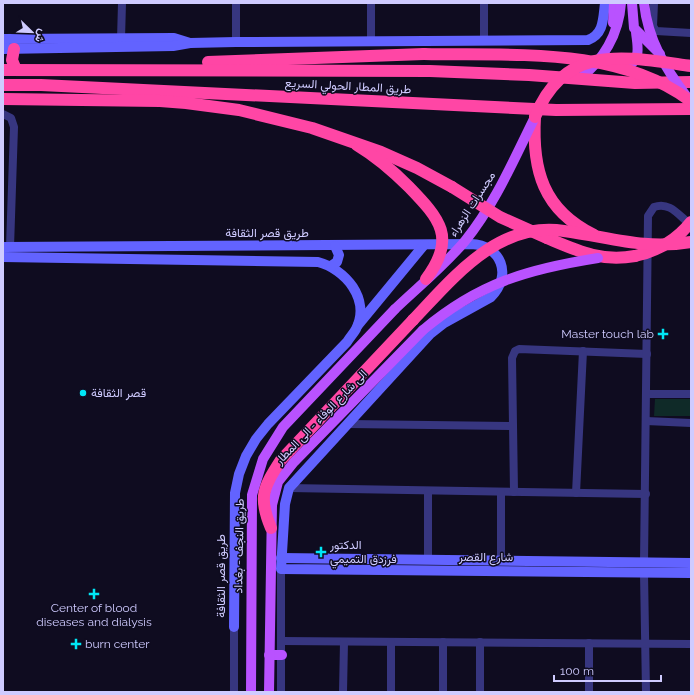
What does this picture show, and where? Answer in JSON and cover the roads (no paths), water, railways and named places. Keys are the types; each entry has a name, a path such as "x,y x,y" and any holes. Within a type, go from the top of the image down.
{"highway":[{"path":"8,49 16,70"},
{"path":"115,70 145,65 424,54 557,57 602,63 631,71 667,85 690,104"},
{"path":"603,239 582,229 568,218 548,197 540,177 536,157 535,117 545,95 566,73 589,61 623,58 691,66"},
{"name":"طريق المطار الحولي السريع","path":"3,70 430,71 529,75 578,80 635,83 691,82"},
{"name":"طريق المطار الحولي السريع","path":"3,85 41,85 556,110 690,104"},
{"path":"3,99 160,101 213,106 312,128 357,145 381,152 417,168 500,217 525,229 598,258 623,258 657,250 676,238 691,224"},
{"path":"357,145 375,155 393,171 431,210 439,221 442,237 440,256 437,265 426,279"},
{"path":"272,528 264,511 263,500 270,479 281,460 413,320 476,257 507,239 543,230 564,231 603,239 648,245 671,245 691,242"}],"main road":[{"path":"589,61 605,43 610,33 613,24 614,3"},
{"path":"621,3 615,34 609,51 615,64 625,67 630,65 636,57 636,32 633,24 632,3"},
{"path":"644,3 648,30 658,55 690,104"},
{"path":"636,32 662,56 691,73"},
{"path":"578,80 594,66 615,34"},
{"name":"مجسرات الزهراء","path":"395,310 457,250 475,227 502,184 535,117"},
{"name":"الى شارع الوفاء - الى المطار","path":"269,692 270,586 274,497 278,482 285,471 423,330 454,306 476,293 506,279 542,268 598,258"},
{"name":"طريق النجف - بغداد","path":"251,692 251,508 258,470 268,447 283,426 395,310"},
{"path":"269,655 282,655"}],"street":[{"path":"121,39 122,3"},
{"path":"236,3 236,42"},
{"path":"371,3 371,42"},
{"path":"484,3 484,41"},
{"path":"8,49 172,46 190,43 236,42 588,40 596,37 600,32 604,3"},
{"path":"654,3 653,26 656,31 691,33"},
{"path":"3,39 174,38 190,43"},
{"path":"3,114 11,118 14,126 7,247"},
{"path":"646,692 644,568 648,216 654,207 665,205 671,207 691,224"},
{"path":"281,692 281,558 285,499 289,488 430,334 444,323 491,297 500,285 502,277 501,262 492,250 485,246 470,244 424,245"},
{"name":"طريق قصر الثقافة","path":"7,247 424,245"},
{"name":"طريق قصر الثقافة","path":"234,627 235,493 239,474 246,456 256,439 268,424 347,342 356,328 424,245"},
{"path":"331,266 337,262 340,255 335,246"},
{"name":"طريق قصر الثقافة","path":"3,257 318,262 331,266 343,274 355,290 359,309 356,328"},
{"path":"514,492 512,358 515,351 519,349 647,354"},
{"path":"576,493 583,351"},
{"path":"647,394 691,394"},
{"path":"646,420 691,423"},
{"path":"348,424 512,426"},
{"path":"289,488 646,494"},
{"path":"428,491 428,560"},
{"path":"501,492 501,561"},
{"name":"شارع القصر","path":"281,558 501,561 538,566"},
{"name":"شارع القصر","path":"644,568 691,563"},
{"name":"شارع القصر","path":"281,569 564,566 644,568 691,573"},
{"path":"234,627 234,692"},
{"path":"282,641 691,644"},
{"path":"343,692 344,642"},
{"path":"391,642 391,692"},
{"path":"443,642 443,692"},
{"path":"480,642 480,692"},
{"path":"589,643 589,692"}],"place":[{"name":"Master touch lab","path":"663,334"},
{"name":"قصر الثقافة","path":"83,393"},
{"name":"الدكتور فرزدق التميمي","path":"321,552"},
{"name":"Center of blood diseases and dialysis","path":"94,594"},
{"name":"burn center","path":"76,644"}]}
